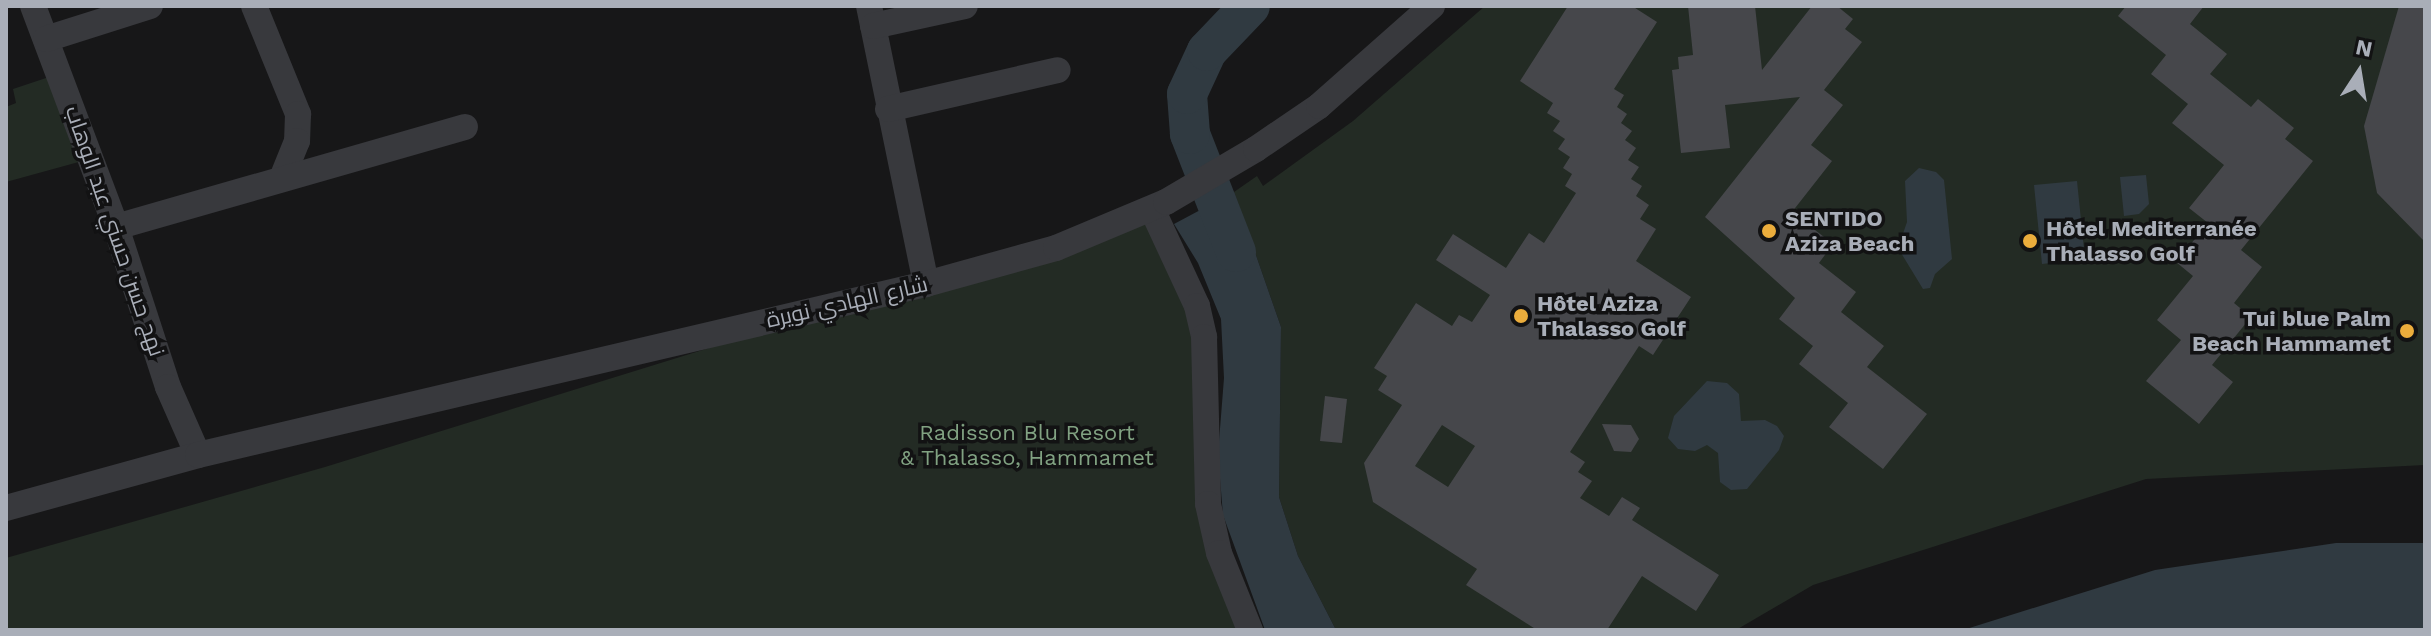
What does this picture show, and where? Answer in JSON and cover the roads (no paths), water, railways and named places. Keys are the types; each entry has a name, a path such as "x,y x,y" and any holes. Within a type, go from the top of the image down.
{"street":[{"name":"نهج حسن حسني عبد الوهاب","path":"33,6 116,227 168,387 198,455"},
{"path":"46,39 150,6"},
{"path":"254,6 298,114 297,141 282,178"},
{"path":"926,284 871,16 965,6"},
{"name":"شارع الهادي نويرة","path":"6,508 198,455 926,284 1056,248 1159,206 1256,149 1319,106 1432,6"},
{"path":"888,109 1058,70"},
{"path":"116,227 465,127"},
{"path":"1159,206 1197,306 1204,337 1208,504 1219,553 1250,630"}],"waterway":[{"path":"1236,252 1190,134 1187,94 1207,51 1250,6"}],"place":[{"name":"SENTIDO Aziza Beach","path":"1769,231"},
{"name":"Hôtel Mediterranée Thalasso Golf","path":"2030,241"},
{"name":"Hôtel Aziza Thalasso Golf","path":"1521,316"},
{"name":"Tui blue Palm Beach Hammamet","path":"2407,331"}],"park label":[{"name":"Radisson Blu Resort & Thalasso, Hammamet","path":"1027,444"}]}
